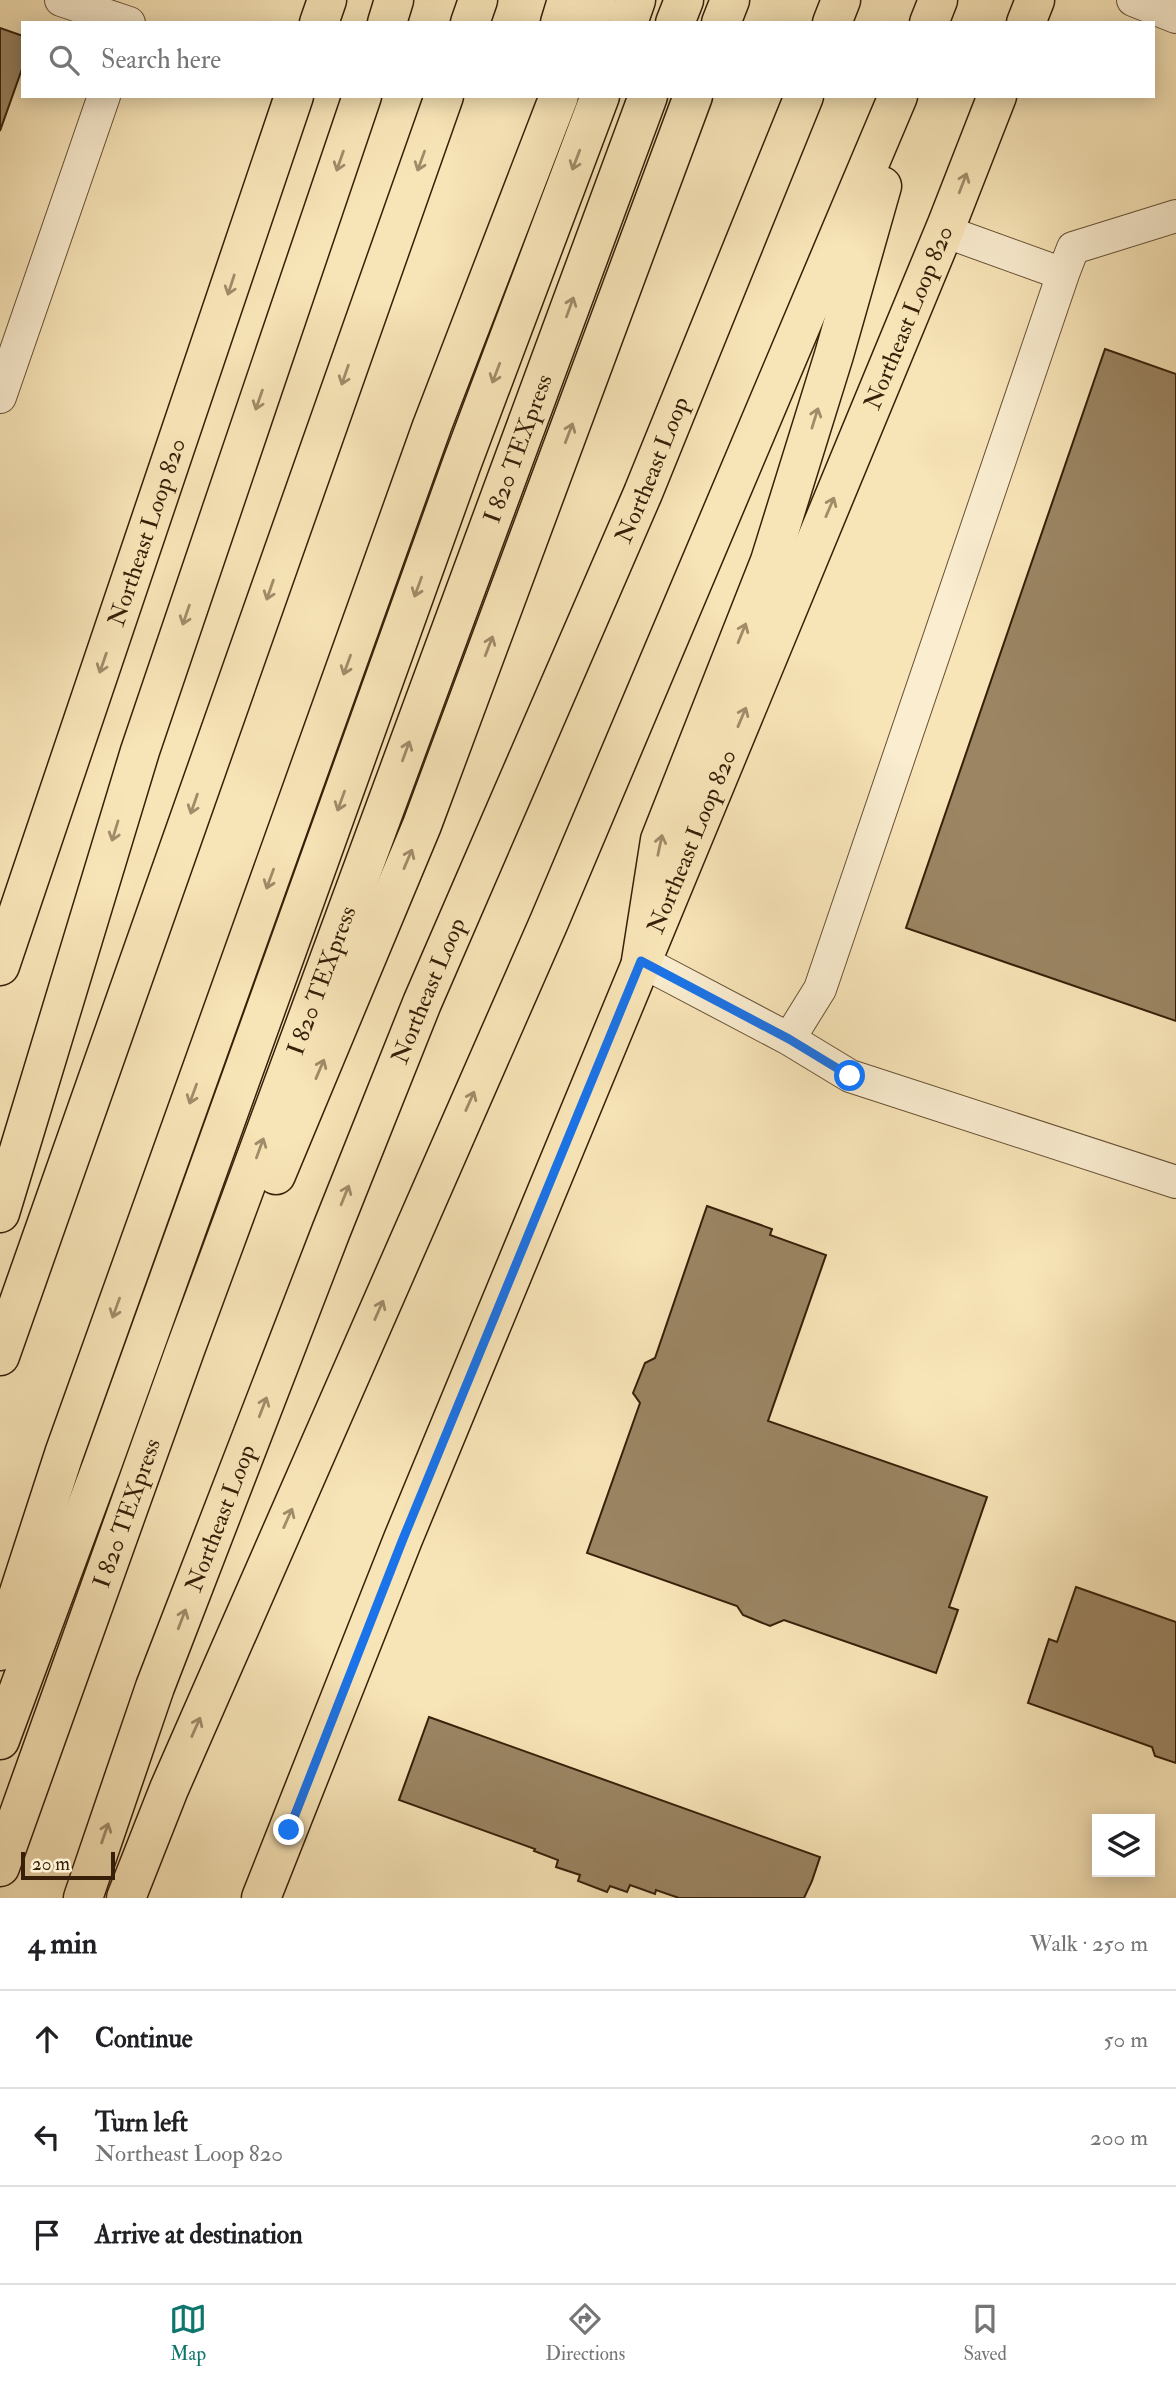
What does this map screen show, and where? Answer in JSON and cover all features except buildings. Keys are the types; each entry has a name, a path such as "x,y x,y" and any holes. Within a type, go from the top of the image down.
{"main road":[{"path":"320,21 327,0"},
{"path":"388,21 394,0"},
{"path":"471,21 478,0"},
{"path":"561,21 567,0"},
{"path":"589,21 597,0"},
{"path":"629,21 636,0"},
{"path":"676,21 684,0"},
{"path":"722,21 730,0"},
{"path":"833,21 841,0"},
{"path":"923,21 928,0"},
{"path":"930,21 938,0"},
{"path":"1027,21 1035,0"},
{"name":"Northeast Loop 820","path":"0,966 293,98"},
{"path":"0,1213 139,751 361,98"},
{"path":"0,1356 443,98"},
{"path":"432,425 536,98"},
{"path":"0,1651 64,1454 432,425 558,98"},
{"name":"I 820 TEXpress","path":"0,1740 102,1465 462,463 599,98"},
{"name":"I 820 TEXpress","path":"0,1867 185,1350 647,98"},
{"path":"185,1350 237,1271 422,825 692,98"},
{"name":"Northeast Loop","path":"83,1898 155,1687 361,1155 427,991 643,494 803,98"},
{"path":"126,1898 169,1789 549,922 897,98"},
{"path":"641,961 660,839 770,561 838,342 904,98"},
{"name":"Northeast Loop 820","path":"261,1898 403,1539 944,231 996,98"}],"lane":[{"path":"61,0 123,21"},
{"path":"130,21 137,0"},
{"path":"1133,0 1176,17"},
{"path":"0,397 103,98"},
{"path":"789,1039 820,989 1073,248 1176,216"},
{"path":"944,231 1063,274"},
{"path":"641,961 789,1039 830,1066 861,1080 1176,1182"}],"route":[{"path":"289,1830 403,1539 641,961 789,1039 850,1076"}]}
